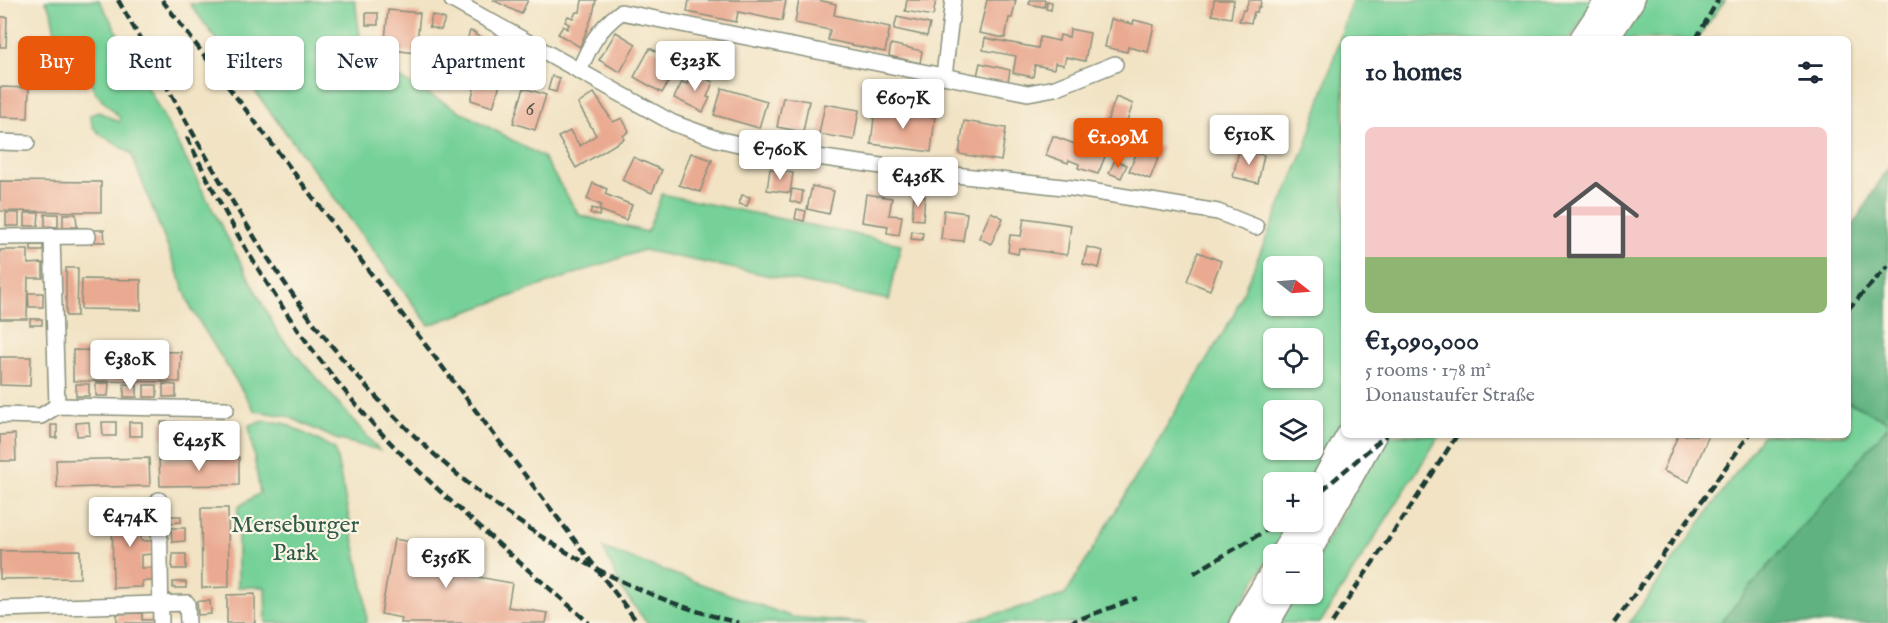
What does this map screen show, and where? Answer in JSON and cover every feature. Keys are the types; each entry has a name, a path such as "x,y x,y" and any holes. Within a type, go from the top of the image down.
{"main road":[{"path":"1584,36 1608,0"},
{"path":"1608,36 1632,0"},
{"path":"1323,482 1347,438"},
{"path":"1313,544 1372,438"},
{"path":"1242,623 1263,588"},
{"path":"1267,623 1278,604"}],"street":[{"path":"452,0 672,123 717,139 771,150 1106,194 1218,212 1256,227"},
{"path":"944,76 953,0"},
{"path":"579,71 592,40 621,12 1028,93 1055,88 1115,64"},
{"path":"0,142 27,143"},
{"path":"52,236 57,406"},
{"path":"0,237 88,236"},
{"path":"0,415 41,416 57,406 226,409"},
{"path":"159,500 162,623"},
{"path":"0,623 0,609 187,603 188,623"}],"green space":[{"path":"45,0 99,0 120,36 107,36 107,90 149,90 279,335 379,450 336,439 287,416 255,411 192,310 131,153 101,135 93,127 90,115 99,112 119,122 120,118 94,90 95,36 56,36 51,10"},
{"path":"355,0 360,36 316,36 316,90 399,90 399,78 411,84 411,90 421,90 543,157 579,215 647,232 662,194 901,244 889,300 643,250 429,325 254,90 304,90 304,36 214,36 190,4"},
{"path":"1352,0 1596,0 1572,36 1341,36 1341,425 1323,460 1323,400 1263,400 1263,460 1323,460 1317,472 1263,472 1263,532 1285,532 1277,544 1263,544 1263,568 1229,623 962,623 1065,595 1232,318 1306,146"},
{"path":"1643,0 1725,0 1699,36 1620,36"},
{"path":"1888,168 1888,421 1851,403 1851,228"},
{"path":"1851,403 1888,421 1888,426 1720,623 1629,623 1761,438 1851,438"},
{"name":"Merseburger Park","path":"265,421 284,423 335,449 365,596 367,623 266,623 265,587 238,587 238,507 260,493 249,425"},
{"path":"1888,426 1888,623 1720,623"},
{"path":"1384,438 1438,438 1320,623 1278,623 1290,604 1323,604 1323,548"},
{"path":"603,548 792,617 867,623 647,623 623,591"}],"building":[{"path":"493,0 528,0 521,14"},
{"path":"582,0 596,0 580,47 558,34 563,26 567,29 569,24 565,22 568,16 573,18 576,12 580,12"},
{"path":"689,0 786,0 782,21 738,12 736,22 687,12"},
{"path":"799,0 818,0 836,4 834,15 890,27 885,52 828,40 830,30 795,23"},
{"path":"907,0 936,0 933,16 905,11"},
{"path":"987,0 1016,0 1005,38 979,33"},
{"path":"1030,0 1045,0 1044,7 1029,4"},
{"path":"1214,0 1234,0 1231,18 1212,15"},
{"path":"1249,0 1261,0 1260,7 1257,12 1254,12 1251,23 1239,21 1243,10"},
{"path":"1047,1 1052,2 1051,10 1046,9"},
{"path":"388,10 420,13 418,36 411,36 411,52 399,51 399,36 385,36"},
{"path":"366,13 378,13 378,25 366,25"},
{"path":"432,15 445,19 441,30 429,27"},
{"path":"0,17 7,17 6,47 0,47"},
{"path":"897,17 930,24 927,36 894,29"},
{"path":"1111,19 1133,24 1134,20 1154,25 1148,52 1128,47 1127,52 1105,47"},
{"path":"1070,29 1090,33 1085,61 1066,57 1064,65 1055,63 1054,69 1035,65 1033,77 1013,73 1016,56 983,50 985,38 1038,48 1040,37 1059,41 1060,35 1069,37"},
{"path":"470,31 478,36 468,36"},
{"path":"616,32 636,44 620,72 599,60"},
{"path":"891,44 922,51 920,63 889,56"},
{"path":"650,48 679,64 662,93 634,77"},
{"path":"980,63 1010,70 1008,82 977,76"},
{"path":"692,73 713,82 707,97 710,98 703,112 674,98 682,82 687,84"},
{"path":"552,76 560,78 556,92 548,90"},
{"path":"0,87 29,90 28,118 0,117"},
{"path":"722,88 767,101 759,128 714,115"},
{"path":"474,90 498,90 493,107 471,100"},
{"path":"523,90 546,95 535,130 513,123"},
{"path":"594,93 613,122 622,118 629,131 623,136 624,139 576,168 558,137 570,131 580,146 596,135 578,104"},
{"path":"783,97 809,101 803,132 777,127"},
{"path":"1116,97 1133,104 1124,129 1107,122"},
{"path":"825,104 859,110 854,140 819,134"},
{"path":"875,109 935,117 931,152 871,144"},
{"path":"964,121 1006,128 1001,161 959,154"},
{"path":"1053,136 1075,144 1076,141 1086,145 1085,148 1106,154 1098,174 1078,168 1079,164 1069,160 1068,163 1046,155"},
{"path":"1142,140 1162,148 1150,179 1129,171"},
{"path":"1239,150 1264,155 1258,183 1233,177"},
{"path":"691,153 712,160 700,192 679,185"},
{"path":"633,157 662,170 652,193 622,180"},
{"path":"1115,160 1127,165 1121,178 1109,173"},
{"path":"770,169 793,173 790,193 767,190"},
{"path":"0,181 101,182 101,212 0,211"},
{"path":"593,183 607,189 605,194 632,205 626,220 599,210 601,205 587,199"},
{"path":"812,186 834,191 829,214 807,209"},
{"path":"792,189 803,191 801,204 790,201"},
{"path":"866,194 892,198 889,215 902,216 899,235 887,233 888,226 862,222"},
{"path":"742,195 750,197 747,206 739,204"},
{"path":"914,195 925,196 923,220 912,219"},
{"path":"592,208 601,211 599,216 590,213"},
{"path":"797,209 806,211 804,221 795,219"},
{"path":"944,210 967,213 963,241 941,239"},
{"path":"991,212 1003,218 991,244 979,238"},
{"path":"6,213 19,213 19,226 6,226"},
{"path":"25,213 39,213 38,226 25,226"},
{"path":"45,214 58,214 58,227 45,226"},
{"path":"63,214 76,214 77,227 63,227"},
{"path":"1024,218 1071,225 1067,255 1019,248 1018,254 1008,252 1010,235 1021,236"},
{"path":"93,230 104,230 105,242 93,242"},
{"path":"912,231 923,233 922,240 911,239"},
{"path":"31,245 43,245 43,251 31,251"},
{"path":"1087,247 1103,251 1099,268 1083,264"},
{"path":"0,250 28,250 28,264 43,263 43,278 28,278 27,319 0,319"},
{"path":"1198,252 1221,261 1210,290 1187,281"},
{"path":"66,268 78,268 77,316 66,316"},
{"path":"82,279 141,280 141,310 81,309"},
{"path":"28,293 43,293 43,307 29,307"},
{"path":"30,319 42,319 42,325 30,325"},
{"path":"73,350 181,352 180,382 73,381"},
{"path":"0,357 31,357 30,386 0,385"},
{"path":"96,383 109,383 108,396 96,396"},
{"path":"76,384 89,384 89,396 76,396"},
{"path":"124,384 137,385 137,397 124,397"},
{"path":"163,384 176,385 176,397 163,397"},
{"path":"144,385 157,385 157,397 144,397"},
{"path":"89,422 90,435 77,436 76,423"},
{"path":"102,422 116,422 116,436 103,436"},
{"path":"129,422 142,422 142,436 129,436"},
{"path":"161,422 177,422 177,437 161,438"},
{"path":"192,423 206,423 206,436 192,437"},
{"path":"217,423 231,423 232,437 218,437"},
{"path":"51,425 57,425 57,438 51,438"},
{"path":"15,434 16,461 0,461 0,435"},
{"path":"1677,438 1708,438 1689,482 1663,471"},
{"path":"239,457 239,485 160,486 159,459"},
{"path":"149,458 150,486 57,488 56,460"},
{"path":"112,508 140,508 141,515 151,514 152,528 141,528 141,541 152,541 152,554 141,555 141,568 153,568 153,581 142,581 142,587 113,588"},
{"path":"201,508 228,508 229,587 202,588"},
{"path":"171,516 181,516 181,522 171,523"},
{"path":"171,528 185,528 185,541 172,542"},
{"path":"394,539 476,553 472,576 512,583 508,607 548,613 546,623 401,623 402,618 381,614"},
{"path":"80,550 80,578 0,579 0,551"},
{"path":"173,554 186,554 186,569 172,569"},
{"path":"173,582 186,582 186,588 173,588"},
{"path":"255,594 255,623 227,623 227,595"},
{"path":"197,601 210,601 211,614 198,615"},
{"path":"142,613 142,620 154,620 154,623 117,623 117,614"}],"railway":[{"path":"118,0 260,245 325,337 372,393 424,445 480,493 540,536 603,572 670,601 739,623"},
{"path":"162,0 638,623"},
{"path":"1698,36 1718,0"},
{"path":"187,137 250,256 299,331 354,402 433,485 589,623"},
{"path":"1851,306 1888,266"},
{"path":"1323,489 1383,438"},
{"path":"1332,623 1455,438"},
{"path":"1614,623 1747,438"},
{"path":"1194,573 1263,532"},
{"path":"1069,623 1137,598"}]}
